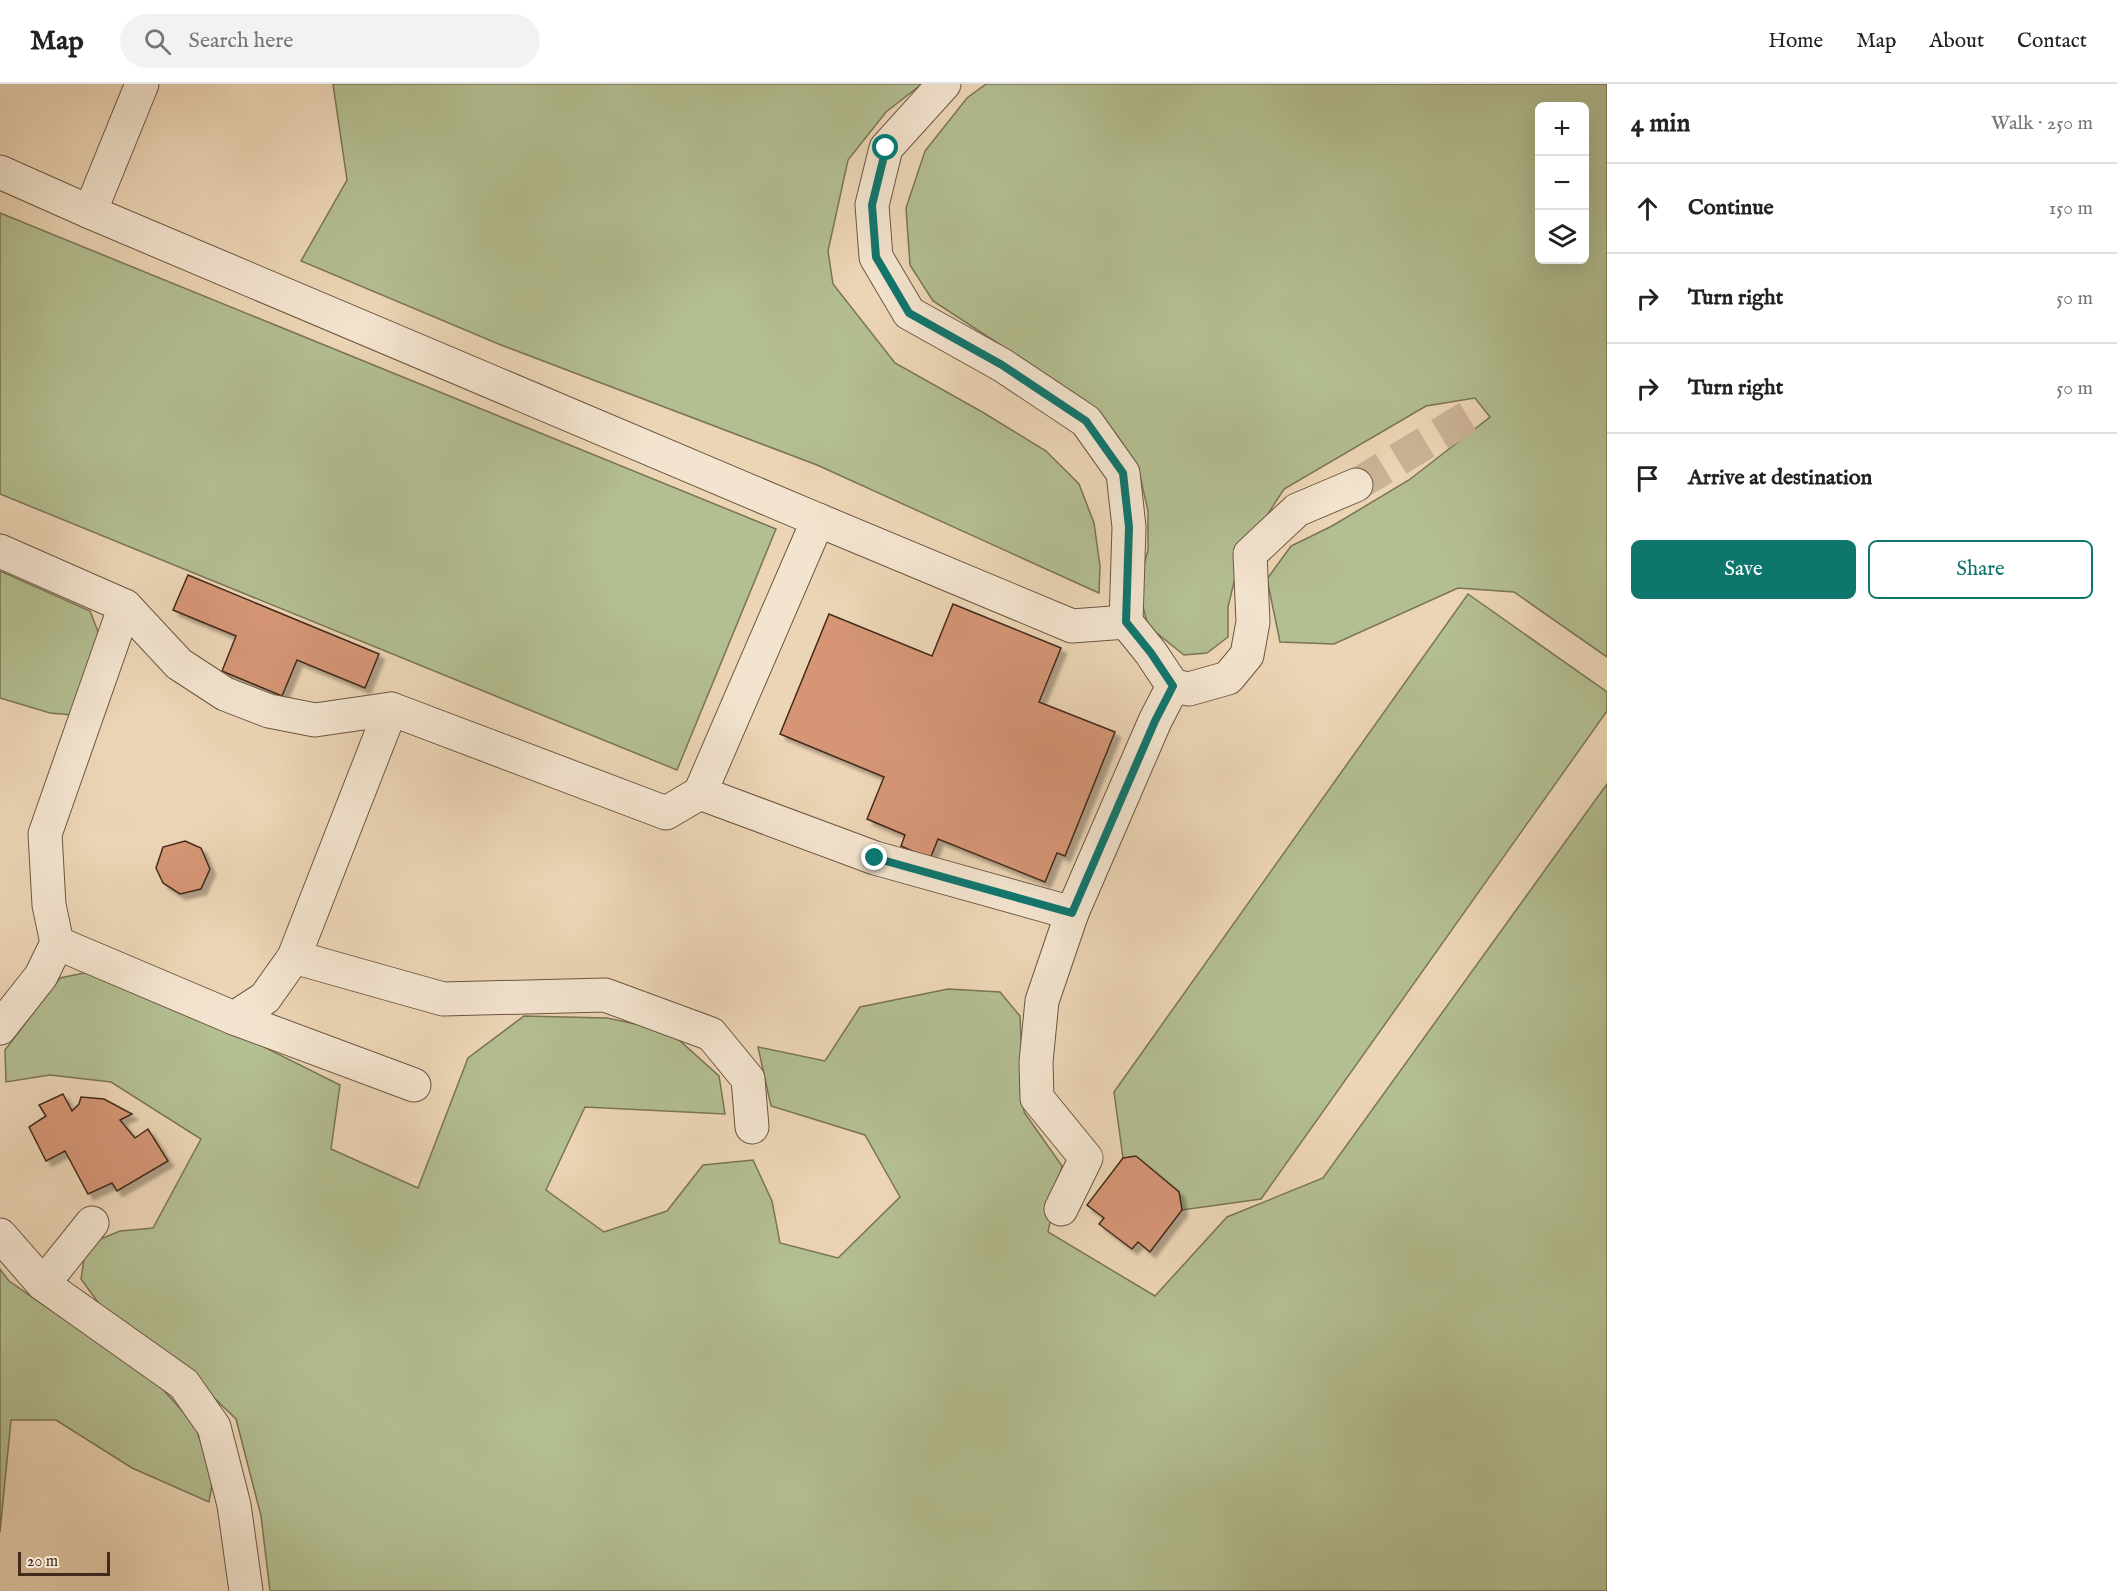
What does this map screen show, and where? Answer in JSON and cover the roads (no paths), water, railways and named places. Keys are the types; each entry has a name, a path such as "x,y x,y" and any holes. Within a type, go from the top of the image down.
{"lane":[{"path":"90,212 142,84"},
{"path":"944,84 886,148 872,205 876,257 909,313 1002,365 1086,421 1123,473 1129,527 1126,622 1151,653 1173,686 1189,689 1228,678 1247,655 1253,622 1250,554 1297,510 1356,485"},
{"path":"0,172 1072,626 1126,622"},
{"path":"0,551 125,606 179,664 225,694 269,711 315,720 390,709 666,813 700,793 818,520"},
{"path":"0,1028 41,976 57,943 49,905 45,834 125,606"},
{"path":"1061,1209 1086,1158 1037,1098 1036,1062 1042,1001 1072,913 1155,721 1173,686"},
{"path":"234,1018 265,998 294,957 390,709"},
{"path":"700,793 875,858 1072,913"},
{"path":"57,943 234,1018 414,1085"},
{"path":"294,957 443,999 605,995 711,1034 748,1079 752,1127"},
{"path":"43,1284 92,1223"},
{"path":"0,1235 43,1284 184,1384 214,1427 234,1505 246,1591"}],"tunnel":[{"path":"1356,485 1468,417"}]}
